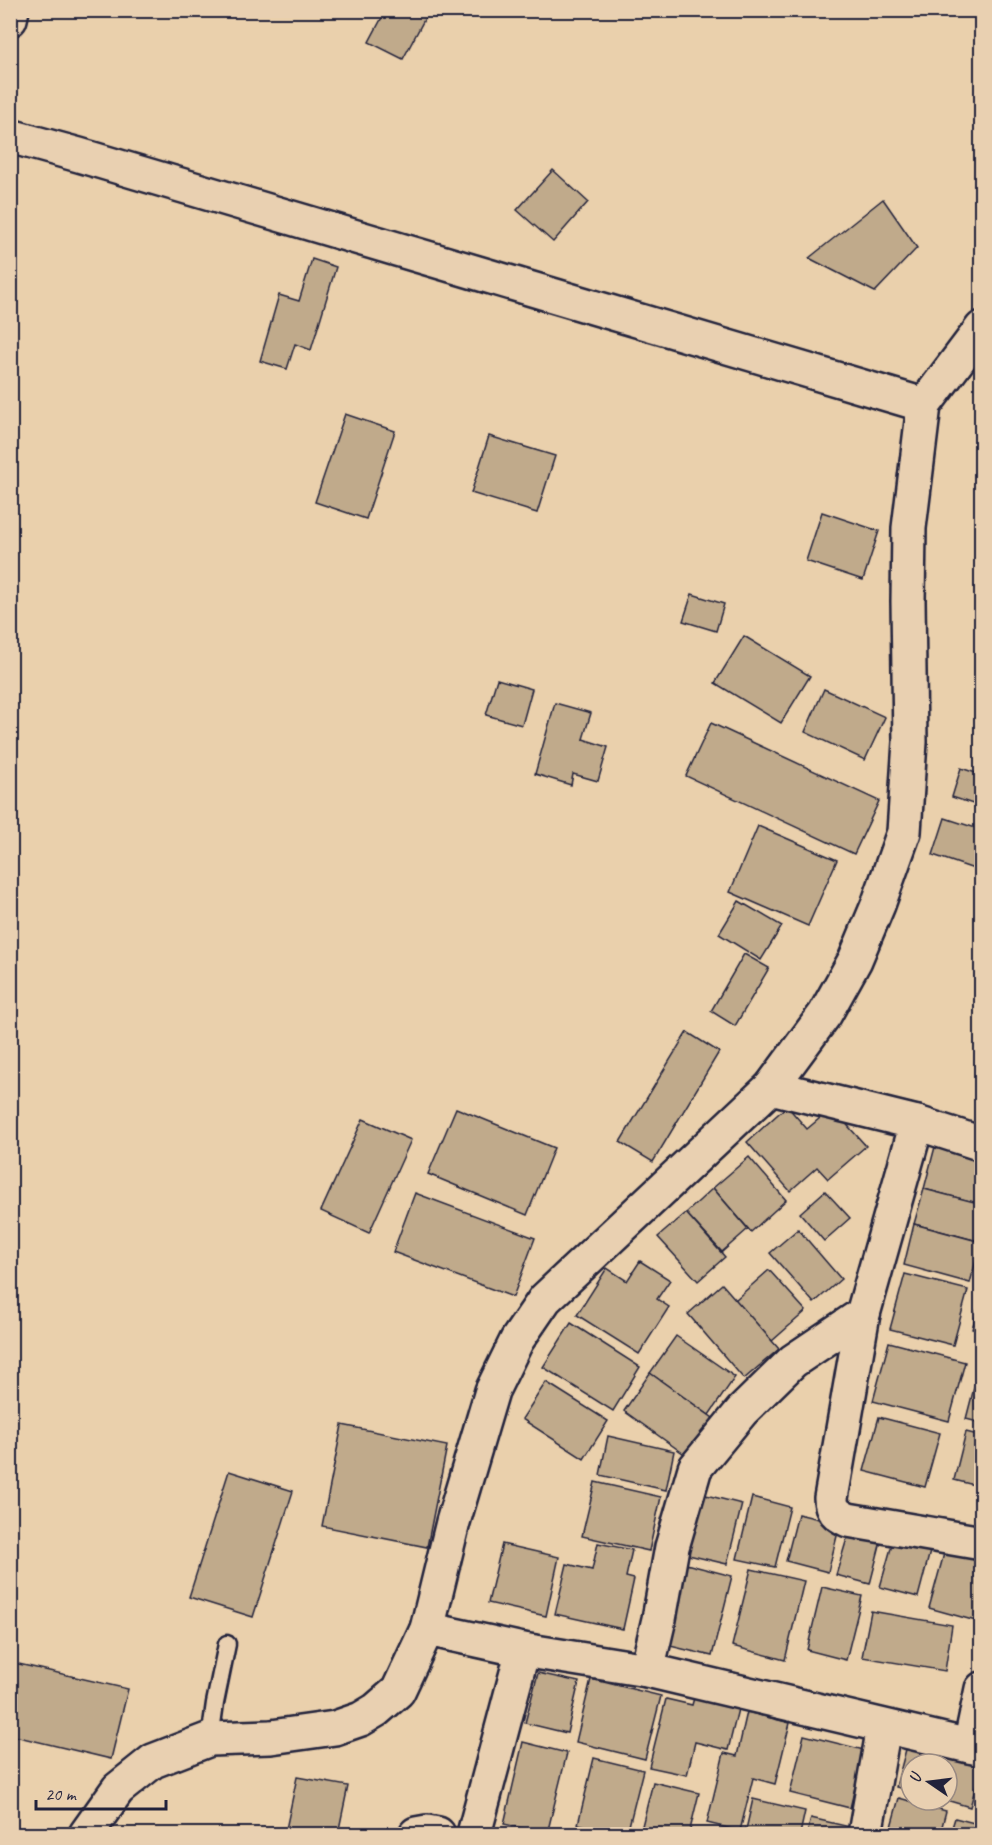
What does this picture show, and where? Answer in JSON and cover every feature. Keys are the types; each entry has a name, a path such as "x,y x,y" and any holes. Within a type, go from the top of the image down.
{"street":[{"path":"10,19 12,10"},
{"path":"10,136 924,405"},
{"path":"86,1834 118,1789 153,1761 210,1739 271,1737 335,1728 362,1719 398,1691 427,1629 453,1522 492,1391 517,1340 546,1299 771,1087 825,1014 855,960 878,905 904,832 910,742 909,528 924,405 981,328"},
{"path":"771,1087 917,1123 981,1144"},
{"path":"917,1123 863,1314 831,1505 834,1512 848,1520 981,1543"},
{"path":"647,1670 672,1547 695,1468 742,1411 793,1361 863,1314"},
{"path":"427,1629 523,1650 647,1670 976,1748 981,1689"},
{"path":"474,1834 523,1650"},
{"path":"865,1834 884,1727"},
{"path":"416,1834 427,1832 438,1834"}],"lane":[{"path":"210,1739 227,1644"}],"building":[{"path":"386,10 419,10 427,14 403,59 369,42"},
{"path":"553,170 588,202 553,242 517,210"},
{"path":"883,199 917,248 875,292 809,258"},
{"path":"312,259 336,267 311,350 295,344 287,369 260,361 279,295 299,301"},
{"path":"345,414 395,431 366,519 315,502"},
{"path":"489,436 555,456 537,513 471,493"},
{"path":"822,512 879,531 863,580 806,561"},
{"path":"692,594 724,604 716,631 683,621"},
{"path":"744,636 810,676 781,723 715,683"},
{"path":"497,679 532,689 522,725 486,715"},
{"path":"824,689 885,717 865,760 805,732"},
{"path":"555,703 591,713 583,739 608,747 598,781 573,774 571,785 535,774"},
{"path":"711,723 879,801 854,854 686,776"},
{"path":"961,768 982,775 982,807 952,797"},
{"path":"945,818 982,830 982,855 977,870 933,855"},
{"path":"758,826 837,860 808,926 730,892"},
{"path":"739,901 782,926 761,960 719,934"},
{"path":"744,954 769,968 735,1026 711,1011"},
{"path":"687,1032 719,1052 653,1162 620,1142"},
{"path":"787,1106 807,1129 832,1108 866,1146 828,1179 817,1167 790,1191 747,1142"},
{"path":"456,1108 554,1148 527,1215 428,1174"},
{"path":"363,1119 411,1140 369,1233 321,1211"},
{"path":"936,1143 982,1155 982,1185 977,1203 924,1189"},
{"path":"749,1157 786,1200 751,1232 713,1188"},
{"path":"713,1188 748,1229 722,1252 686,1213"},
{"path":"924,1189 982,1204 982,1227 978,1241 914,1224"},
{"path":"825,1191 850,1218 824,1241 800,1213"},
{"path":"415,1193 535,1238 513,1297 393,1252"},
{"path":"686,1213 725,1257 698,1281 658,1237"},
{"path":"914,1224 981,1242 970,1283 904,1265"},
{"path":"798,1229 841,1279 814,1303 770,1253"},
{"path":"640,1261 670,1280 657,1299 669,1307 639,1354 577,1315 607,1268 627,1281"},
{"path":"769,1270 806,1311 772,1341 735,1300"},
{"path":"905,1274 968,1290 953,1345 890,1329"},
{"path":"722,1284 779,1349 744,1379 688,1314"},
{"path":"982,1293 982,1331 972,1329"},
{"path":"571,1323 640,1367 613,1411 543,1367"},
{"path":"676,1336 735,1377 709,1415 650,1373"},
{"path":"889,1342 965,1362 949,1421 873,1401"},
{"path":"650,1373 713,1418 687,1456 624,1411"},
{"path":"977,1376 982,1378 982,1423 966,1419"},
{"path":"546,1382 608,1421 584,1459 522,1419"},
{"path":"879,1417 940,1433 925,1487 864,1471"},
{"path":"342,1425 447,1446 427,1547 322,1526"},
{"path":"966,1432 982,1436 982,1487 954,1480"},
{"path":"608,1436 674,1451 666,1490 600,1475"},
{"path":"229,1471 293,1491 253,1617 189,1597"},
{"path":"595,1482 661,1497 649,1551 582,1536"},
{"path":"698,1493 742,1504 727,1564 684,1554"},
{"path":"752,1497 790,1507 775,1567 737,1559"},
{"path":"798,1514 840,1524 828,1572 786,1561"},
{"path":"849,1532 881,1541 870,1584 836,1575"},
{"path":"895,1534 932,1544 918,1597 880,1587"},
{"path":"598,1543 632,1550 626,1577 634,1579 623,1629 555,1614 567,1564 592,1570"},
{"path":"502,1544 559,1557 546,1616 488,1603"},
{"path":"945,1550 982,1560 982,1600 976,1621 929,1608"},
{"path":"686,1564 732,1576 712,1656 666,1645"},
{"path":"751,1569 804,1581 785,1660 732,1646"},
{"path":"822,1587 862,1596 846,1660 807,1650"},
{"path":"871,1611 952,1625 945,1671 862,1657"},
{"path":"10,1662 128,1689 111,1759 10,1735"},
{"path":"538,1673 579,1682 567,1733 525,1723"},
{"path":"591,1679 661,1696 645,1759 576,1742"},
{"path":"694,1698 738,1709 728,1750 695,1742 687,1775 649,1767 666,1699 692,1705"},
{"path":"747,1712 790,1723 775,1784 753,1778 740,1831 707,1823 724,1753 737,1756"},
{"path":"804,1735 864,1750 850,1808 790,1793"},
{"path":"909,1738 948,1752 905,1752"},
{"path":"523,1742 567,1753 547,1834 504,1824"},
{"path":"959,1756 982,1764 970,1807 959,1804"},
{"path":"594,1758 643,1770 627,1834 578,1824"},
{"path":"297,1777 348,1786 338,1834 285,1834"},
{"path":"653,1782 699,1793 689,1834 640,1834"},
{"path":"899,1798 899,1812 946,1812 940,1834 889,1834"},
{"path":"753,1799 805,1811 800,1834 745,1834"},
{"path":"811,1818 854,1828 852,1834 807,1834"},
{"path":"955,1818 982,1825 982,1834 950,1834"}]}
